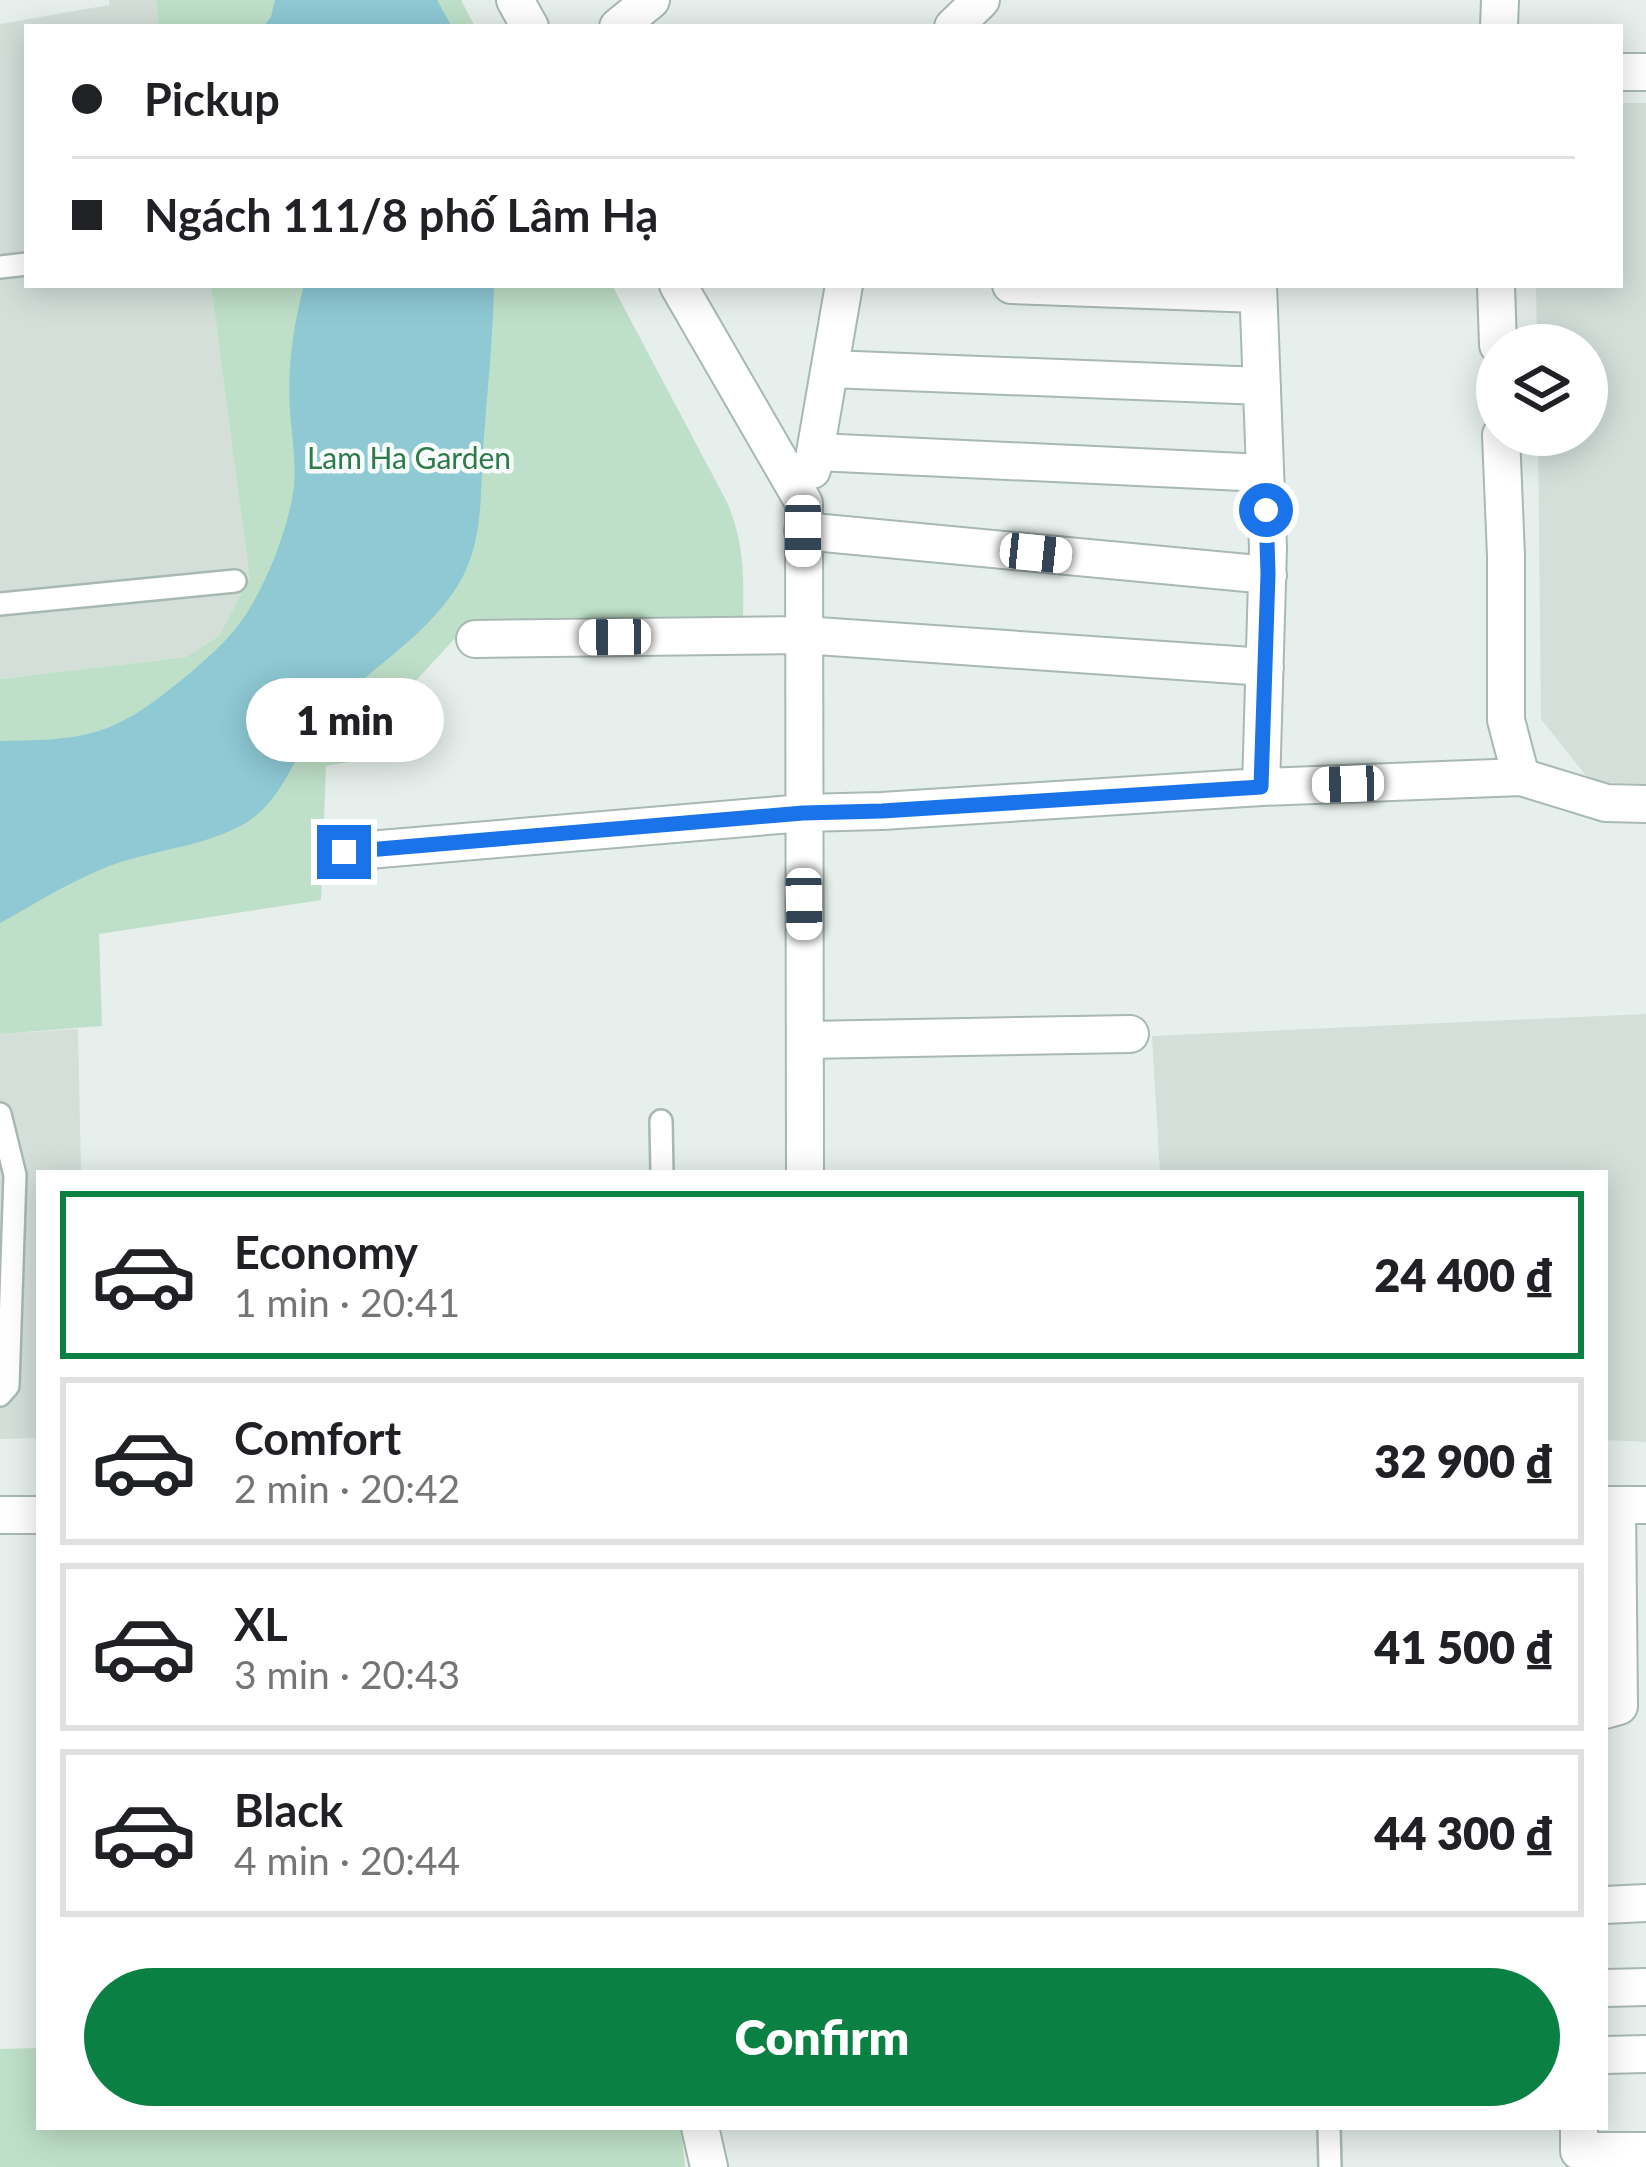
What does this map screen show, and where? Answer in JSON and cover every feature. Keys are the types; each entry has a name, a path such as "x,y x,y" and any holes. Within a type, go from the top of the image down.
{"street":[{"path":"622,24 651,0"},
{"path":"930,0 950,24"},
{"path":"956,24 981,0"},
{"path":"680,288 803,517"},
{"path":"805,1170 803,517 844,288"},
{"path":"1196,288 1258,289 1268,574 1261,787"},
{"path":"1496,288 1497,324"},
{"path":"830,369 1262,386"},
{"path":"817,452 1264,473"},
{"path":"1503,456 1506,720 1521,778"},
{"path":"803,517 1268,574"},
{"path":"475,639 803,635 1265,668"},
{"path":"344,852 803,813 1261,787 1521,778 1606,803 1646,804"},
{"path":"807,1040 1130,1034"},
{"path":"1608,1709 1619,1706 1623,1505"},
{"path":"0,1515 36,1515"},
{"path":"1608,1905 1646,1903"},
{"path":"1608,1988 1646,1987"},
{"path":"1608,2055 1646,2054"},
{"path":"701,2130 709,2167"},
{"path":"1579,2130 1579,2151 1646,2151"}],"lane":[{"path":"0,604 235,581"},
{"path":"0,1114 15,1174 8,1386 0,1395"},
{"path":"661,1121 662,1170"},
{"path":"1329,2130 1330,2167"}],"shaded area":[{"path":"109,0 156,0 159,24 24,24 24,288 211,288 251,578 219,636 186,657 0,679 0,24 109,5"},
{"path":"1623,103 1646,103 1646,784 1591,782 1541,719 1538,456 1608,456 1608,324 1537,324 1536,288 1623,288"},
{"path":"1646,1014 1646,1442 1608,1440 1608,1170 1160,1170 1152,1036"},
{"path":"78,1029 81,1170 36,1170 36,1438 0,1439 0,1034"}],"green space":[{"path":"156,0 461,0 473,24 159,24"},
{"name":"Lam Ha Garden","path":"211,288 614,288 728,504 742,560 743,617 472,620 411,686 408,752 326,766 321,900 99,934 102,1026 0,1034 0,679 186,657 219,636 250,578"},
{"path":"36,2048 36,2130 681,2130 685,2167 0,2167 0,2049"}],"water":[{"path":"275,0 437,0 450,24 265,24"},
{"path":"303,288 494,288 478,526 461,580 421,629 325,716 258,814 216,836 97,871 0,923 0,741 87,734 134,715 223,643 251,607 267,576 293,493 289,379"}],"route":[{"path":"344,852 803,813 1261,787 1266,510"}]}
